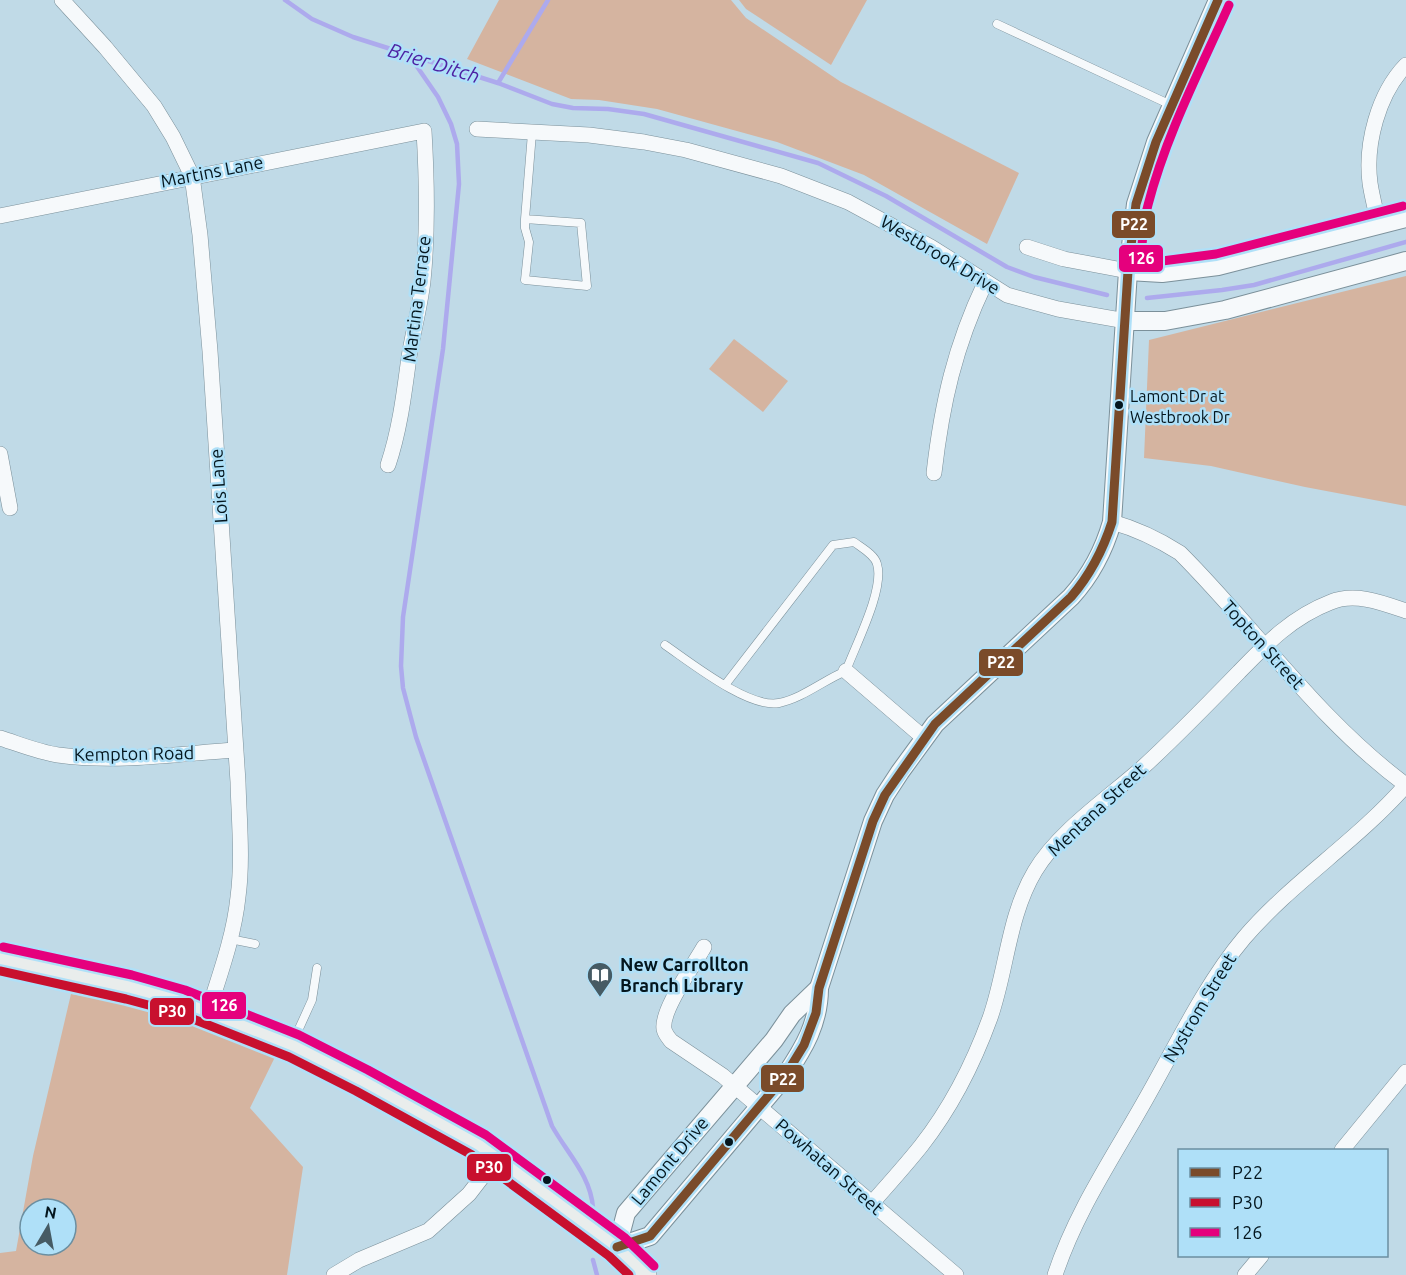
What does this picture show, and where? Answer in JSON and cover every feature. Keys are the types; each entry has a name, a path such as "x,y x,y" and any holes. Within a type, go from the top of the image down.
{"main road":[{"path":"0,959 129,987 208,1012 291,1045 362,1080 450,1128 617,1247 646,1275"}],"street":[{"name":"Lois Lane","path":"62,0 154,106 173,136 192,176 200,235 210,351 238,793 240,874 237,909 208,1012"},
{"name":"Lamont Drive","path":"617,1247 650,1236 785,1076 802,1051 814,1026 819,1006 819,988 873,820 885,795 924,738 944,715 1071,597 1083,584 1099,557 1112,522 1128,272 1136,204 1156,142 1218,0"},
{"path":"1379,225 1370,183 1371,147 1376,122 1388,90 1406,65"},
{"name":"Westbrook Drive","path":"477,129 589,135 644,142 686,150 781,176 858,207 931,247 985,283 1020,299 1126,321 1165,321 1224,310 1406,261"},
{"name":"Martins Lane","path":"0,216 424,130"},
{"name":"Martina Terrace","path":"388,465 401,417 423,283 427,224 424,130"},
{"path":"1028,247 1064,259 1128,272 1162,273 1218,266 1406,218"},
{"path":"934,473 939,428 949,382 967,321 985,283"},
{"path":"0,454 10,508"},
{"name":"Topton Street","path":"1112,522 1145,533 1180,553 1336,726 1379,765 1406,785"},
{"name":"Mentana Street","path":"871,1204 922,1144 939,1120 977,1050 990,1018 1011,934 1035,872 1067,833 1143,766 1263,646 1309,611 1345,598 1377,601 1406,611"},
{"path":"846,671 924,738"},
{"name":"Kempton Road","path":"0,738 56,754 83,757 146,756 235,750"},
{"name":"Nystrom Street","path":"1055,1275 1075,1225 1096,1183 1197,1008 1230,956 1245,937 1284,899 1390,804 1406,785"},
{"name":"Powhatan Street","path":"704,947 667,1009 664,1030 671,1041 705,1062 735,1085 956,1275"},
{"name":"Lamont Drive","path":"617,1247 626,1214 774,1040 792,1014 819,988"},
{"path":"1343,1149 1406,1072"},
{"path":"334,1275 359,1260 429,1230 469,1194 496,1159"},
{"path":"1245,1275 1260,1257"}],"lane":[{"path":"997,24 1172,106"},
{"path":"525,219 581,223 587,286 525,280 529,242 525,219 532,133"},
{"path":"665,645 725,685 754,700 770,704 780,703 846,671 872,607 879,574 877,562 854,542 833,545 725,685"},
{"path":"230,939 255,944"},
{"path":"291,1045 312,1000 317,968"}],"shaded area":[{"path":"499,0 731,0 746,18 841,82 1019,173 987,244 864,175 777,142 657,109 599,100 571,99 467,59"},
{"path":"739,0 867,0 831,65 746,9"},
{"path":"1406,276 1406,506 1211,466 1144,458 1149,340"},
{"path":"734,339 788,381 763,412 709,369"},
{"path":"71,994 147,1007 215,1030 275,1057 250,1108 303,1167 287,1275 0,1275 0,1253 16,1251 18,1240 18,1257 78,1257 78,1197 26,1197"}],"waterway":[{"name":"Brier Ditch","path":"285,0 312,19 353,37 498,83 548,0"},
{"path":"409,55 438,97 451,124 457,144 459,184 443,349 403,617 401,666 403,688 416,737 552,1126 583,1175 588,1185 593,1208"},
{"path":"498,83 552,104 644,114 818,163 886,196 1007,267 1034,277 1107,295"},
{"path":"1147,298 1254,285 1406,242"},
{"path":"593,1260 597,1275"}],"transit line":[{"name":"P22","path":"617,1247 650,1236 785,1076 804,1045 816,1013 819,988 873,821 885,795 935,724 1071,597 1090,571 1100,552 1112,522 1128,271 1136,204 1156,142 1218,0"},
{"name":"126","path":"1229,5 1184,103 1155,179 1146,212 1141,260 1162,261 1216,254 1403,206"},
{"name":"126","path":"3,947 132,975 185,990 299,1035 486,1135 624,1237 654,1266"},
{"name":"P30","path":"0,971 178,1013 289,1057 472,1155 609,1256 629,1275"}],"place":[{"name":"Lamont Dr at Westbrook Dr","path":"1119,405"},
{"name":"New Carrollton Branch Library","path":"600,998"}]}
